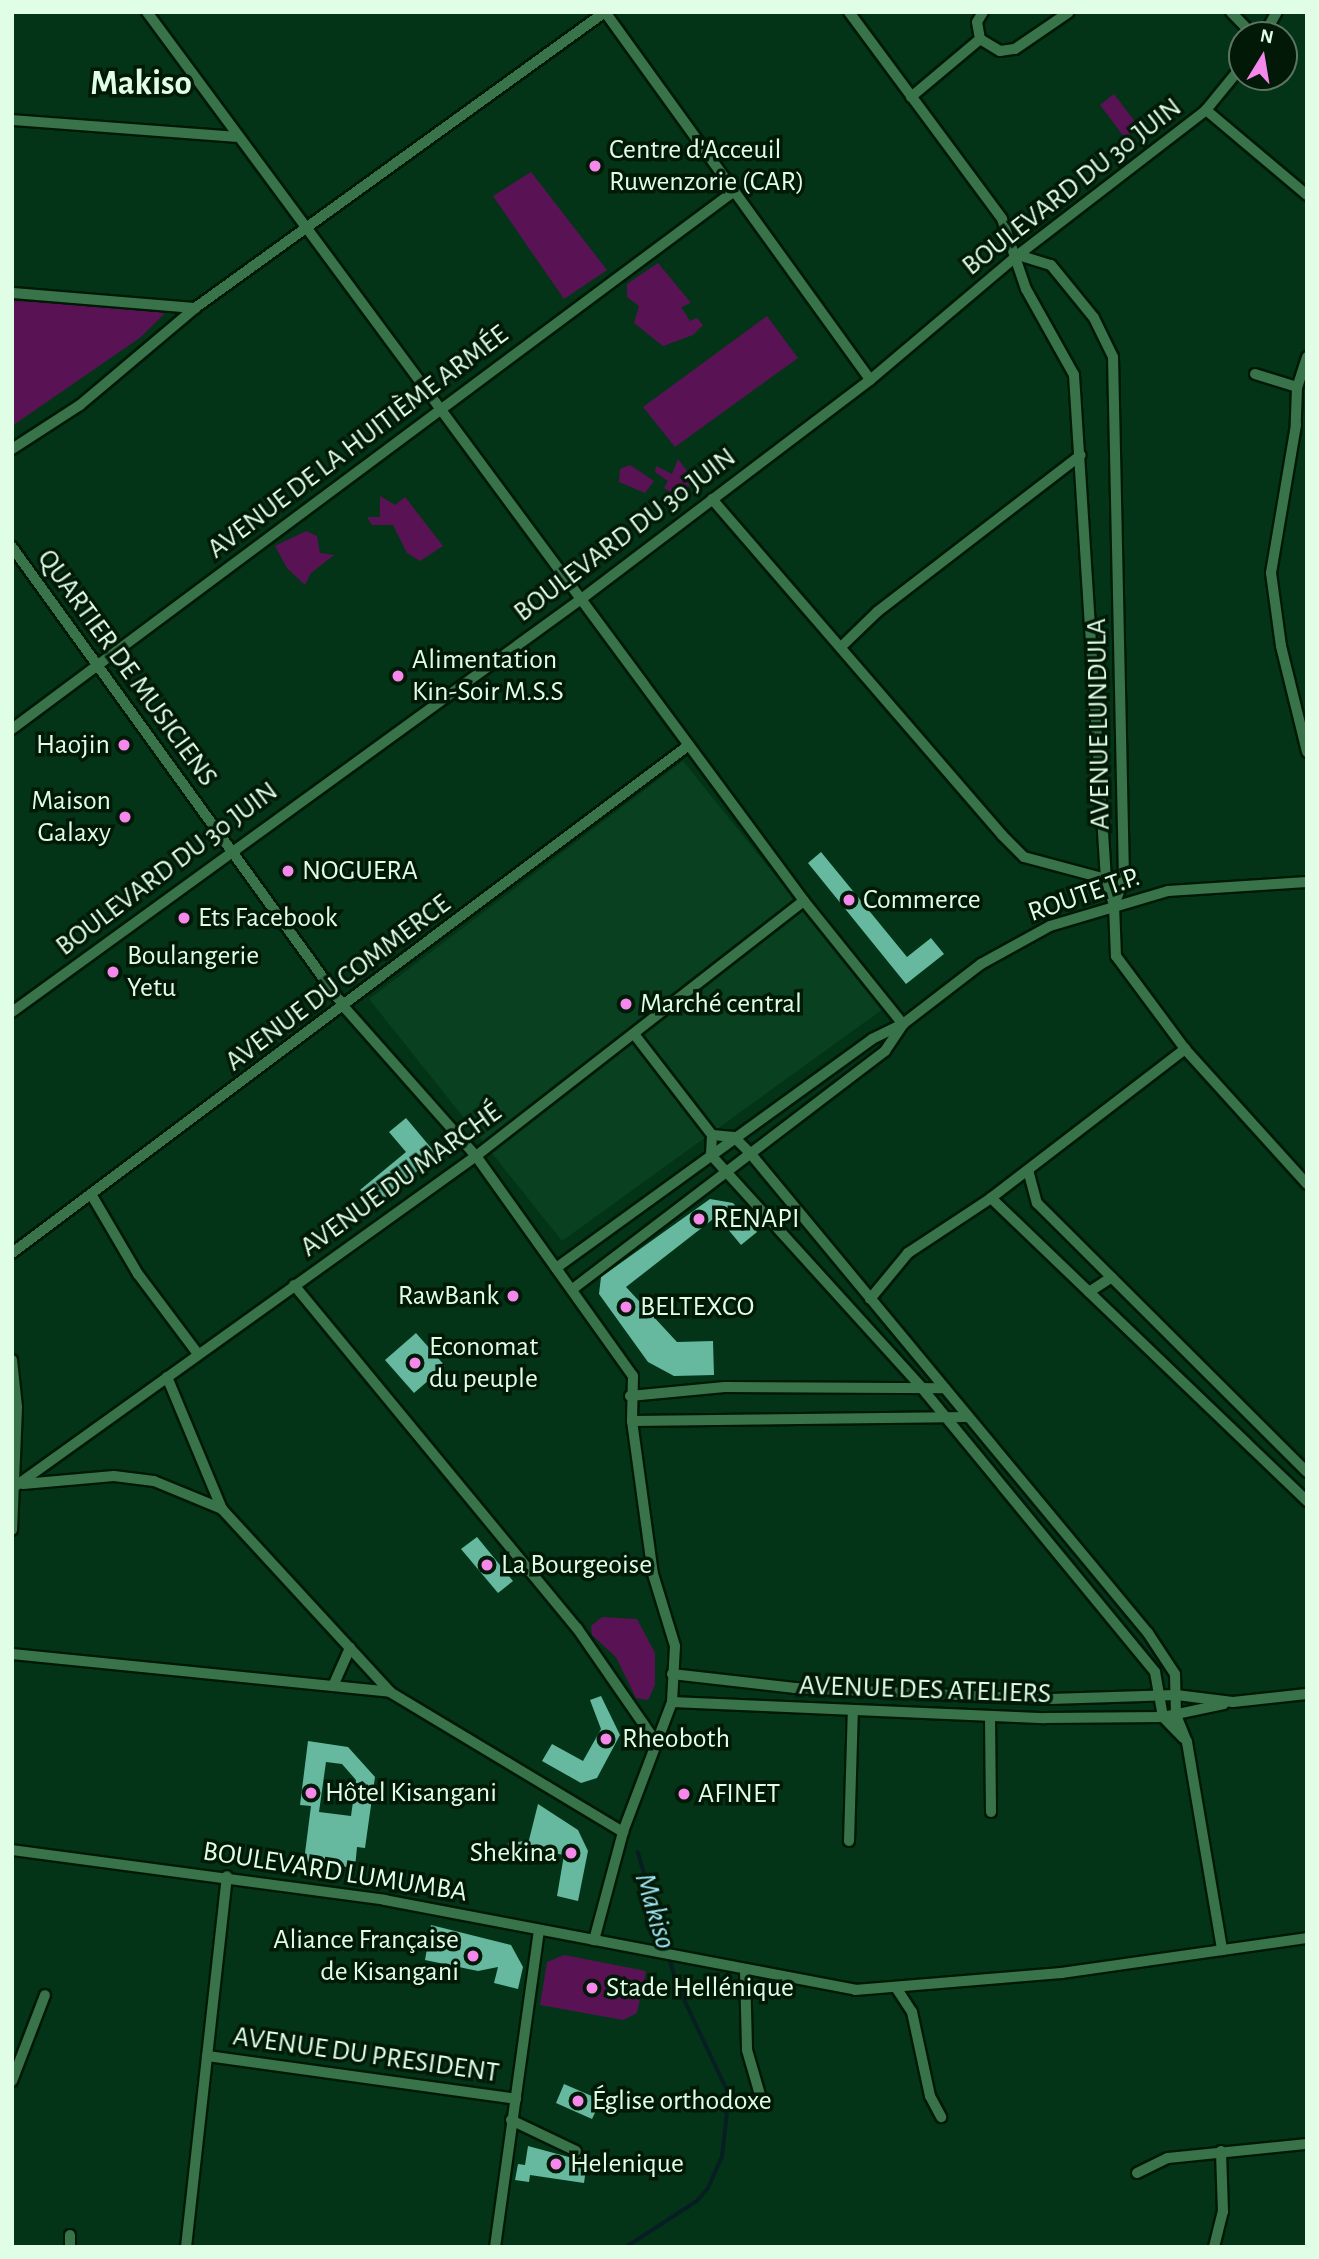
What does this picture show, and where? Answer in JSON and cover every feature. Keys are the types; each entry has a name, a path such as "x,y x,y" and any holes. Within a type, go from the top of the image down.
{"street":[{"path":"147,12 236,137 307,228 438,410 804,901 903,1024"},
{"path":"12,449 80,405 195,308 605,12 870,380"},
{"name":"AVENUE LUNDULA","path":"849,12 1002,219 1018,255 1026,289 1074,375 1106,879 1114,905"},
{"path":"983,12 977,22 980,39 1000,51 1015,49 1069,12"},
{"path":"911,97 980,39"},
{"name":"BOULEVARD DU 30 JUIN","path":"12,1012 229,850 580,600 870,380 1018,255 1206,110 1228,83"},
{"path":"1206,110 1307,195"},
{"path":"12,120 236,137"},
{"name":"AVENUE DE LA HUITIÈME ARMÉE","path":"12,729 733,192"},
{"name":"AVENUE LUNDULA","path":"1018,255 1051,265 1094,318 1113,357 1124,879 1114,905"},
{"path":"12,293 195,308"},
{"path":"1307,357 1297,387 1296,425 1272,573 1281,646 1307,752"},
{"path":"1255,374 1297,387"},
{"path":"843,645 877,612 1081,455"},
{"path":"712,499 843,645 941,767 1024,857 1106,879"},
{"name":"QUARTIER DE MUSICIENS","path":"12,547 345,1008 476,1156 556,1268 574,1288 633,1376 630,1396 632,1421 653,1573 675,1646 672,1702"},
{"name":"AVENUE DU COMMERCE","path":"12,1253 345,1008 689,745"},
{"name":"ROUTE T.P.","path":"556,1268 872,1039 903,1024 981,964 1021,942 1114,905 1168,891 1307,882"},
{"name":"AVENUE DU MARCHÉ","path":"17,1485 476,1156 804,901"},
{"path":"1114,905 1116,956 1185,1049 1307,1184"},
{"name":"ROUTE T.P.","path":"574,1288 886,1051 903,1024"},
{"path":"634,1034 712,1135 711,1155 921,1387 1154,1672 1161,1696 1163,1717 1187,1742"},
{"path":"870,1299 908,1253 991,1198 1185,1049"},
{"path":"712,1135 734,1137 750,1153 1148,1633 1175,1674 1176,1715 1187,1742 1222,1950"},
{"path":"1028,1170 1037,1203 1307,1472"},
{"path":"91,1194 138,1274 198,1354"},
{"path":"991,1198 1307,1501"},
{"path":"1090,1292 1112,1278"},
{"path":"294,1284 577,1628 654,1739"},
{"path":"12,1360 17,1485 12,1530"},
{"path":"167,1377 222,1509 390,1692 623,1832"},
{"path":"630,1396 725,1387 945,1388"},
{"path":"632,1421 968,1417"},
{"path":"17,1485 72,1475 114,1476 154,1482 222,1509"},
{"path":"333,1686 350,1648"},
{"path":"12,1654 390,1692"},
{"path":"672,1674 795,1688 1050,1699 1176,1695 1233,1702 1307,1694"},
{"path":"594,1940 623,1832 654,1739 672,1702"},
{"name":"AVENUE DES ATELIERS","path":"672,1702 990,1716 1163,1717 1233,1702"},
{"path":"849,1841 853,1710"},
{"path":"990,1716 991,1812"},
{"name":"BOULEVARD LUMUMBA","path":"12,1850 227,1876 594,1940 827,1987 897,1989 1307,1938"},
{"name":"AVENUE DU PRESIDENT","path":"186,2247 227,1876"},
{"name":"AVENUE DU PRESIDENT","path":"207,2056 516,2099 539,1931"},
{"path":"746,1971 747,2050 763,2105"},
{"path":"897,1989 912,2012 930,2096 941,2117"},
{"path":"12,2081 45,1995"},
{"path":"495,2247 516,2099"},
{"path":"511,2120 576,2151"},
{"path":"1137,2173 1168,2158 1307,2144"},
{"path":"1214,2247 1223,2212 1221,2151"},
{"path":"70,2235 70,2247"}],"shaded area":[{"path":"1114,94 1139,127 1125,138 1100,105"},
{"path":"531,172 607,270 564,299 493,196"},
{"path":"658,263 691,303 681,307 690,321 697,318 703,325 693,335 663,346 634,323 639,306 627,297 627,284"},
{"path":"12,301 162,308 167,311 141,337 12,426"},
{"path":"767,316 798,358 675,447 643,407"},
{"path":"678,459 694,480 679,497 664,488 668,481 655,472 656,466 672,474"},
{"path":"630,465 654,481 645,493 619,482 620,469"},
{"path":"380,496 395,505 405,497 443,546 420,561 407,553 393,525 372,525 367,517 380,517"},
{"path":"306,531 317,536 320,553 334,555 311,573 305,585 287,568 275,546"},
{"name":"Marché central","path":"683,761 883,1009 562,1241 369,999"},
{"path":"602,1617 637,1619 655,1653 655,1685 648,1700 636,1698 616,1657 592,1635 591,1626"},
{"name":"Stade Hellénique","path":"564,1955 646,1971 637,2013 623,2020 540,2005 547,1962"}],"building":[{"name":"Commerce","path":"821,852 907,957 931,938 944,954 906,984 808,863"},
{"path":"406,1118 437,1155 374,1207 360,1190 406,1152 389,1132"},
{"name":"BELTEXCO","path":"710,1199 733,1203 757,1232 741,1245 717,1216 626,1287 677,1342 713,1341 714,1375 674,1376 648,1362 599,1294 601,1277"},
{"name":"Economat du peuple","path":"416,1333 445,1366 414,1393 385,1360"},
{"name":"La Bourgeoise","path":"477,1537 513,1581 498,1593 461,1549"},
{"name":"Rheoboth","path":"601,1696 620,1735 597,1778 581,1783 542,1761 552,1744 583,1761 601,1729 590,1700"},
{"name":"Hôtel Kisangani","path":"308,1741 348,1747 375,1777 365,1848 357,1847 355,1868 304,1861 311,1806 300,1805","holes":["326,1762 342,1764 356,1780 351,1816 319,1812"]},
{"name":"Shekina","path":"538,1804 578,1830 588,1851 578,1901 557,1896 564,1855 507,1844 529,1840"},
{"name":"Aliance Française de Kisangani","path":"431,1925 511,1945 523,1967 518,1989 494,1983 498,1967 478,1971 425,1960"},
{"name":"Église orthodoxe","path":"564,2084 601,2100 592,2119 556,2103"},
{"name":"Helenique","path":"528,2146 576,2159 588,2154 584,2183 530,2175 529,2182 515,2180 518,2164 525,2165"}],"waterway":[{"name":"Makiso","path":"626,2247 697,2201 708,2188 722,2157 729,2095 677,1985 638,1853"}],"place":[{"name":"Centre d'Acceuil Ruwenzorie (CAR)","path":"595,166"},
{"name":"Alimentation Kin-Soir M.S.S","path":"398,676"},
{"name":"Haojin","path":"124,745"},
{"name":"Maison Galaxy","path":"125,817"},
{"name":"NOGUERA","path":"288,871"},
{"name":"Commerce","path":"849,900"},
{"name":"Ets Facebook","path":"184,918"},
{"name":"Boulangerie Yetu","path":"113,972"},
{"name":"Marché central","path":"626,1004"},
{"name":"RENAPI","path":"699,1219"},
{"name":"RawBank","path":"513,1296"},
{"name":"BELTEXCO","path":"626,1307"},
{"name":"Economat du peuple","path":"415,1363"},
{"name":"La Bourgeoise","path":"487,1565"},
{"name":"Rheoboth","path":"606,1739"},
{"name":"Hôtel Kisangani","path":"311,1793"},
{"name":"AFINET","path":"684,1794"},
{"name":"Shekina","path":"571,1853"},
{"name":"Aliance Française de Kisangani","path":"473,1956"},
{"name":"Stade Hellénique","path":"592,1988"},
{"name":"Église orthodoxe","path":"578,2101"},
{"name":"Helenique","path":"556,2164"}],"district":[{"name":"Makiso","path":"141,84"}]}
